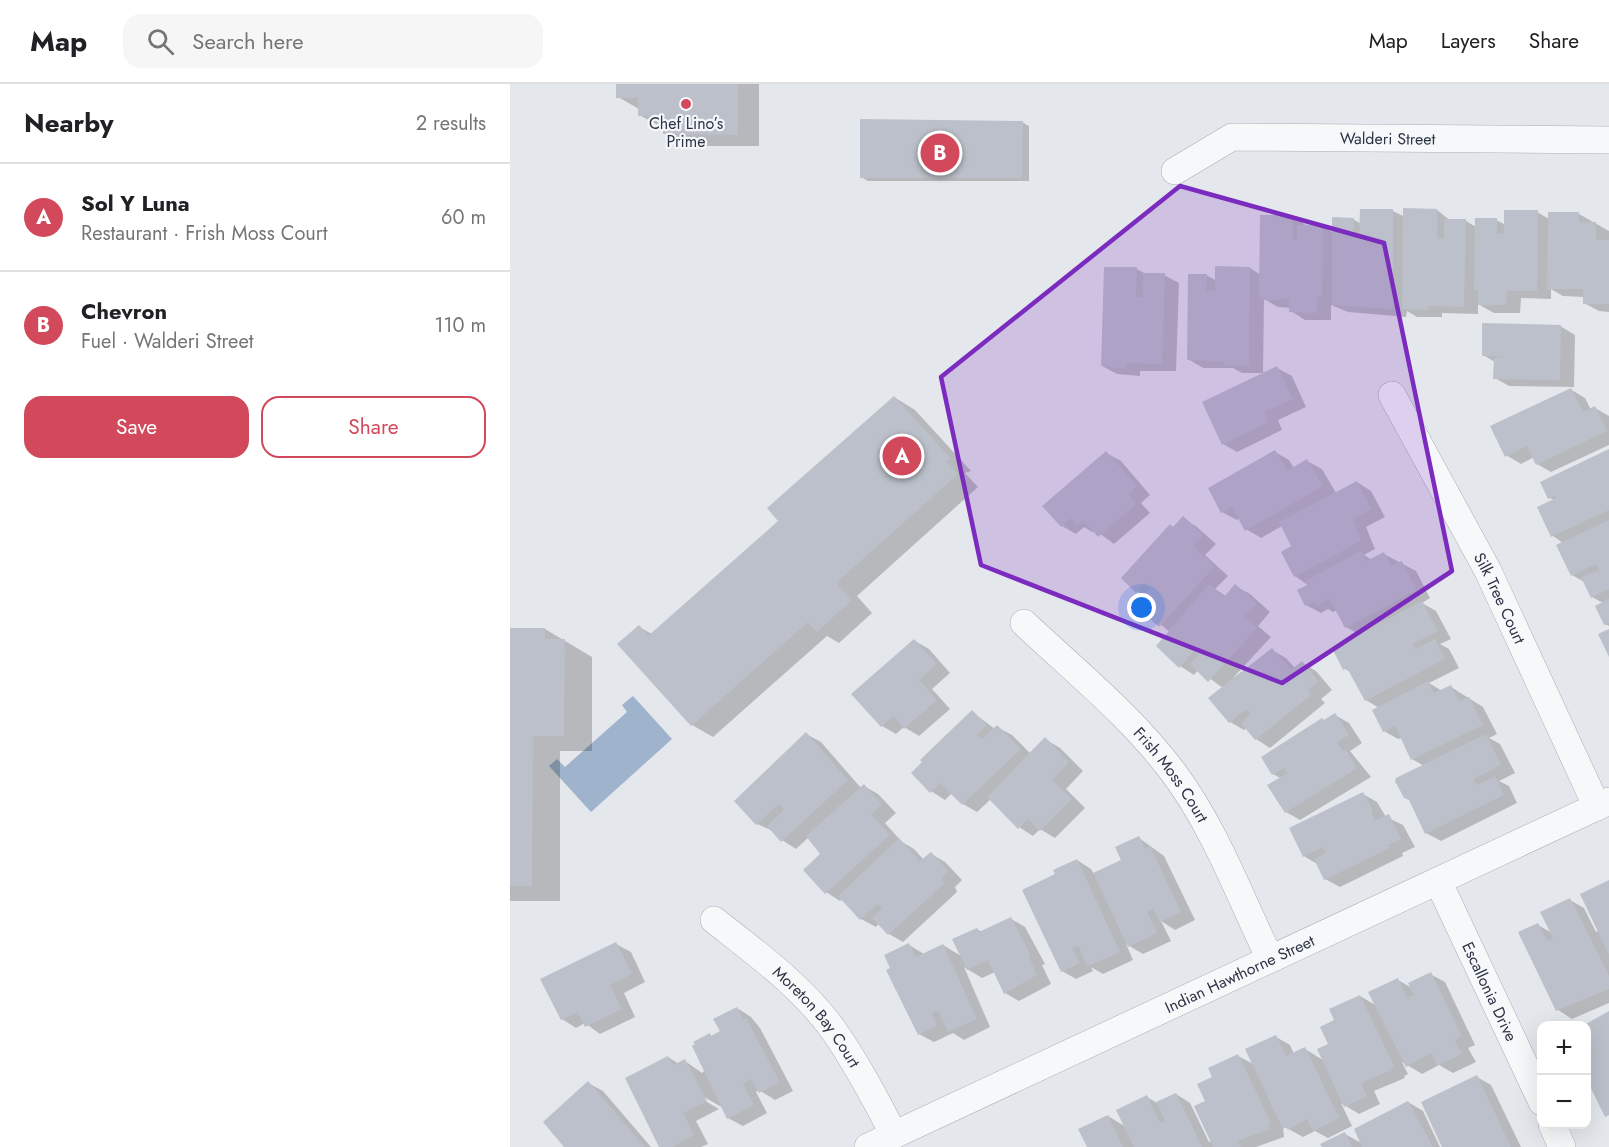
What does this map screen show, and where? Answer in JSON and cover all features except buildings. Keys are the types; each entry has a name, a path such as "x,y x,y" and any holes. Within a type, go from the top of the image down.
{"street":[{"name":"Walderi Street","path":"1175,171 1232,137 1609,140"},
{"name":"Silk Tree Court","path":"1392,395 1488,571 1603,804"},
{"name":"Frish Moss Court","path":"1024,623 1134,726 1173,772 1203,818 1270,959"},
{"name":"Indian Hawthorne Street","path":"868,1147 1603,804"},
{"name":"Escallonia Drive","path":"1438,881 1537,1091"},
{"name":"Moreton Bay Court","path":"714,920 792,984 830,1026 864,1076 894,1135"},
{"path":"1554,1129 1562,1147"}],"highlighted area":[{"path":"1180,186 1384,243 1452,571 1282,683 981,565 941,377"}],"water":[{"path":"633,696 672,739 591,812 549,766 557,759 565,767 627,712 622,705"}],"place":[{"name":"Chef Lino’s Prime","path":"686,104"},
{"name":"Chevron","path":"940,153"},
{"name":"Sol Y Luna","path":"902,456"}]}
